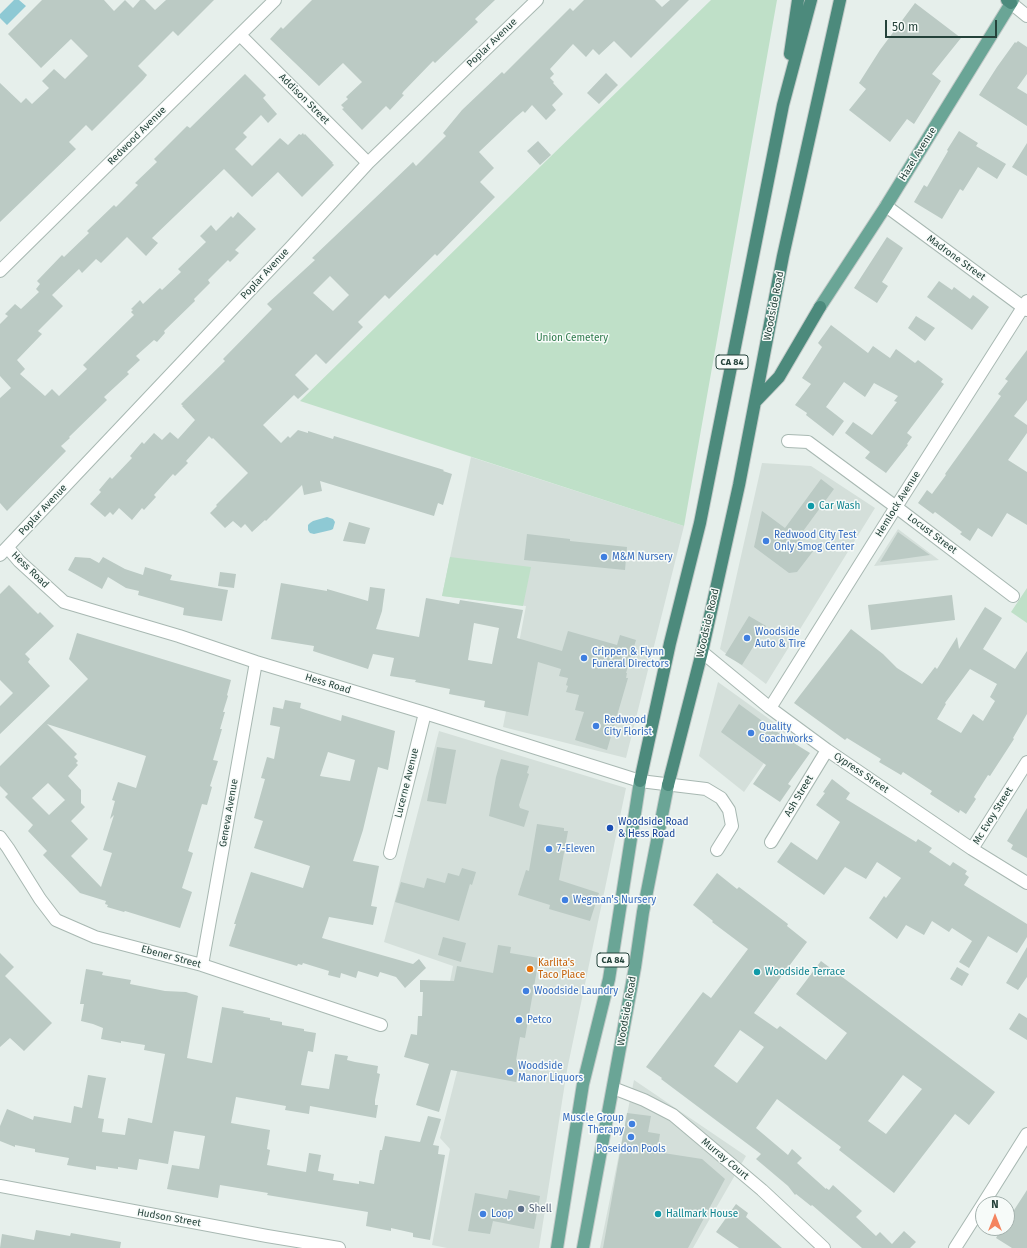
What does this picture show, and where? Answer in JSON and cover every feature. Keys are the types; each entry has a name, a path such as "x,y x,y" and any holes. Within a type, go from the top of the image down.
{"highway":[{"path":"783,105 798,0"},
{"name":"CA 84","path":"640,781 670,643 700,523 783,105 811,0"},
{"name":"Woodside Road","path":"668,785 702,652 739,485 783,256 840,0"},
{"path":"756,401 779,377 820,307"}],"main road":[{"name":"Hazel Avenue","path":"820,307 886,206 1011,1"},
{"name":"CA 84","path":"557,1248 583,1084 610,971 640,781"},
{"name":"Woodside Road","path":"583,1248 635,967 642,912 668,785"}],"street":[{"name":"Redwood Avenue","path":"0,271 275,0"},
{"name":"Poplar Avenue","path":"4,552 368,163 537,0"},
{"path":"1011,1 1027,16"},
{"name":"Addison Street","path":"240,35 368,163"},
{"name":"Madrone Street","path":"886,206 1026,306"},
{"name":"Hemlock Avenue","path":"770,708 896,507 1026,306"},
{"name":"Locust Street","path":"788,442 808,442 1013,596"},
{"name":"Hess Road","path":"4,552 19,562 64,602 179,636 256,662 425,713 640,781 706,789 721,798 730,810 732,826 717,850"},
{"name":"Cypress Street","path":"702,652 770,708 827,750 972,849 1027,883"},
{"name":"Geneva Avenue","path":"202,965 256,662"},
{"name":"Lucerne Avenue","path":"390,853 425,713"},
{"name":"Ash Street","path":"771,842 827,750"},
{"name":"Mc Evoy Street","path":"972,849 1027,762"},
{"name":"Ebener Street","path":"0,837 40,899 56,920 95,937 202,965 381,1025"},
{"name":"Murray Court","path":"613,1088 644,1100 673,1115 762,1190 824,1248"},
{"path":"988,1196 1027,1134"},
{"name":"Hudson Street","path":"0,1186 339,1248"},
{"path":"955,1248 975,1217"}],"shaded area":[{"path":"471,457 684,526 626,758 503,727 526,606 442,596"},
{"path":"762,463 811,466 875,508 766,684 720,649"},
{"path":"898,529 939,560 874,566"},
{"path":"718,682 786,731 744,792 699,756"},
{"path":"439,731 626,788 567,1070 539,1248 447,1248 432,1245 450,1149 440,1138 463,1048 439,1038 453,966 384,942"},
{"name":"Hallmark House","path":"634,1080 746,1156 693,1248 600,1248"}],"green space":[{"name":"Union Cemetery","path":"711,0 777,0 684,526 300,401"},
{"path":"450,557 531,567 523,606 442,596"},
{"path":"1027,588 1027,623 1011,612"}],"water":[{"path":"14,0 19,0 26,6 7,25 0,18 0,14"},
{"path":"327,517 333,519 335,522 333,529 314,534 310,533 308,530 308,525 310,523"}],"building":[{"path":"42,0 104,0 114,11 125,0 133,8 140,0 145,0 155,10 166,0 214,0 178,36 173,31 138,66 147,75 143,80 92,131 86,125 69,142 76,149 0,222 0,83 21,103 26,98 32,104 49,88 42,81 54,69 65,79 88,56 71,39 41,68 8,34"},
{"path":"312,0 495,0 475,19 478,22 435,63 433,61 403,92 402,94 404,95 390,110 386,106 362,130 342,109 344,108 341,105 348,99 346,97 362,82 343,63 319,86 270,39 281,27 283,29"},
{"path":"584,0 655,0 662,7 670,0 689,0 631,58 614,41 599,55 593,49 586,57 573,44 550,69 554,74 550,78 563,94 552,105 556,110 546,120 532,105 525,113 523,111 516,117 479,152 494,168 480,182 495,197 437,256 435,254 389,299 385,295 358,322 363,327 326,364 316,354 295,375 309,389 298,399 294,395 263,425 281,443 288,436 290,438 298,430 308,433 308,431 333,439 334,436 444,470 443,471 452,474 443,505 438,503 434,516 320,481 322,491 304,495 302,485 266,521 265,520 252,532 245,524 241,528 233,521 225,528 210,513 248,473 213,438 212,439 209,436 186,461 188,463 175,476 173,474 154,495 156,497 144,510 142,508 132,520 119,508 113,515 110,512 105,517 90,504 101,492 99,490 110,477 112,479 132,458 130,456 142,442 144,444 154,433 162,440 170,432 178,439 195,420 181,404 225,361 223,359 272,309 267,304 315,260 312,258 413,162 416,166 446,136 443,133 462,110 502,72 504,74 570,8 573,11","holes":["330,276 349,295 333,311 313,293"]},
{"path":"915,3 961,38 932,74 941,81 914,124 907,119 890,142 849,110 866,89 859,83 880,50"},
{"path":"1018,41 1027,47 1027,74 1017,88 1027,94 1027,126 979,95 1015,42 1016,43"},
{"path":"606,73 618,85 599,104 587,93"},
{"path":"245,74 266,95 263,98 277,114 268,123 261,115 243,133 247,137 235,149 252,166 280,138 288,145 299,134 301,135 303,133 334,165 302,197 278,172 252,197 224,169 152,238 158,243 146,256 127,237 101,263 96,259 82,273 79,269 52,295 63,306 38,331 42,334 17,360 25,369 20,374 45,396 52,389 59,396 87,369 83,365 134,315 131,312 133,310 131,309 140,300 143,304 160,288 162,290 181,272 178,269 206,242 200,236 211,225 216,231 231,216 233,218 238,212 256,229 235,250 239,253 230,262 228,260 208,280 210,283 194,299 195,301 164,331 165,333 157,342 154,340 136,356 140,360 127,372 129,374 104,397 107,400 61,446 66,451 7,511 0,503 0,398 11,388 0,376 0,324 8,316 5,314 15,304 21,309 39,292 36,289 40,284 37,281 62,255 64,257 89,233 87,231 114,205 116,207 138,185 135,183 157,162 154,159 187,126 190,128"},
{"path":"959,131 978,143 976,146 1006,164 997,179 978,167 963,191 960,189 942,219 914,202 924,185 927,187"},
{"path":"538,141 551,155 540,165 527,151"},
{"path":"1027,143 1027,176 1012,167"},
{"path":"887,237 903,248 882,282 888,286 877,303 854,288"},
{"path":"939,281 952,290 954,287 970,299 973,295 989,307 972,330 927,297"},
{"path":"916,316 935,328 925,341 908,328"},
{"path":"831,325 868,353 873,346 890,358 896,349 915,363 918,360 943,379 941,382 944,384 907,433 912,437 907,444 908,445 886,473 865,458 870,452 845,433 853,422 872,435 897,402 894,401 898,396 874,383 865,397 844,382 826,407 844,421 833,436 806,415 807,413 795,405 811,384 802,378 822,347 818,343"},
{"path":"1027,350 1027,400 1014,416 1027,425 1027,433 1008,460 1027,472 1027,525 1007,513 992,537 978,528 970,541 960,534 962,532 935,512 933,514 918,503 927,490 932,494 946,475 945,474 1001,396 998,394 1008,381 1005,379"},
{"path":"821,479 834,489 798,538 814,550 797,572 789,573 754,547 762,511 785,528"},
{"path":"349,522 370,528 365,544 343,541"},
{"path":"898,532 930,555 880,562"},
{"path":"527,534 570,539 570,541 627,547 625,570 524,560"},
{"path":"75,557 90,558 99,563 103,557 125,569 143,575 145,567 172,575 170,580 228,590 222,621 183,615 184,608 138,595 139,591 126,588 108,577 102,589 68,570"},
{"path":"220,572 236,574 234,588 218,586"},
{"path":"281,583 327,591 327,589 368,601 370,587 385,589 382,611 376,629 419,637 426,598 459,604 460,600 523,610 517,638 562,651 568,631 617,645 620,635 636,640 626,673 626,678 628,678 607,750 575,740 584,712 575,710 579,695 566,692 568,678 559,676 561,669 538,662 528,716 484,707 485,701 449,694 450,689 415,682 416,680 390,676 394,658 373,654 368,669 313,651 314,646 271,639","holes":["474,623 499,628 492,664 468,660"]},
{"path":"9,585 38,614 40,612 54,626 25,654 30,659 28,662 50,686 0,734 0,706 13,693 0,680 0,594"},
{"path":"952,595 955,620 871,630 868,605"},
{"path":"985,607 1002,618 983,649 1015,669 1027,651 1027,714 1013,738 1014,739 990,776 988,775 974,797 976,799 966,814 960,810 959,813 930,794 932,791 903,772 901,775 879,762 881,759 847,738 845,740 794,703 851,629 883,654 897,668 922,684 935,667 937,669 957,637 959,649","holes":["970,669 997,684 990,697 995,701 983,721 973,714 961,733 937,719 946,704 945,703"]},
{"name":"Woodside Auto & Tire","path":"749,616 766,626 742,665 725,655"},
{"path":"77,633 231,680 223,712 225,712 220,729 222,729 213,760 218,761 210,786 212,787 207,805 202,804 188,851 193,853 182,888 192,892 180,928 107,907 108,905 105,904 106,901 80,893 43,855 47,851 28,831 33,825 5,797 8,794 0,786 0,766 88,679 69,659","holes":["47,724 146,756 136,788 118,782 112,800 115,801 110,819 114,815 103,850 112,853 101,887 71,856 88,839 71,821 85,807 81,803 81,790 68,776 78,765 76,763 78,761 74,757 77,754","48,783 65,800 49,815 32,798"]},
{"path":"285,700 301,703 300,708 341,721 342,715 395,731 388,770 378,767 363,830 353,861 379,866 371,906 377,907 373,925 329,917 322,938 413,964 419,959 426,968 405,988 396,977 380,972 378,977 358,971 356,978 341,973 340,978 328,975 329,971 303,963 302,965 298,964 297,966 229,946 236,924 234,924 251,872 303,888 310,866 254,848 263,821 254,818 265,779 261,778 267,757 274,759 280,727 270,725 273,707 283,709","holes":["328,752 355,760 350,781 320,776"]},
{"path":"739,704 784,737 810,753 788,784 791,786 780,802 753,784 766,765 721,732"},
{"path":"437,747 456,750 446,804 427,801"},
{"path":"501,759 529,766 527,773 529,774 519,805 520,808 529,811 524,827 489,816"},
{"path":"832,779 850,793 846,799 916,842 918,839 932,848 929,852 950,866 953,862 967,871 965,874 969,877 964,885 1027,924 1027,937 1017,953 988,936 969,968 959,962 972,941 952,928 949,932 932,921 924,935 906,925 897,939 869,918 884,896 886,898 901,878 877,862 866,879 845,867 824,895 777,862 791,842 817,860 840,822 816,805 825,793 823,792"},
{"path":"1027,808 1027,858 1011,849 1013,845 1007,841"},
{"path":"537,824 564,828 564,831 568,831 559,880 599,893 590,921 549,909 550,905 518,895 526,870 529,871"},
{"path":"462,868 476,872 472,885 470,884 459,921 395,902 401,882 424,888 427,878 445,883 448,873 459,876"},
{"path":"717,873 737,889 739,887 788,924 787,926 807,942 754,1013 777,1029 780,1026 826,1060 847,1033 796,994 821,961 995,1092 969,1125 955,1114 894,1193 839,1150 841,1147 777,1099 756,1128 788,1155 792,1149 802,1158 797,1163 826,1189 829,1190 833,1185 862,1211 856,1217 876,1236 880,1232 892,1244 904,1231 916,1242 910,1248 862,1248 812,1205 811,1206 796,1194 795,1195 788,1186 756,1159 761,1154 646,1067 703,992 711,998 748,949 712,922 713,921 693,905","holes":["740,1030 764,1047 737,1083 714,1066","903,1075 922,1089 886,1134 868,1121"]},
{"path":"443,937 466,943 461,962 438,955"},
{"path":"498,945 511,947 510,953 539,958 525,1038 520,1037 516,1060 520,1061 516,1082 451,1070 439,1112 416,1105 429,1064 404,1057 411,1034 417,1035 418,1016 422,1016 423,992 420,992 420,980 454,981 457,966 493,973"},
{"path":"1027,947 1027,977 1018,990 1006,983"},
{"path":"0,953 14,967 5,976 52,1023 24,1051 10,1038 0,1047"},
{"path":"957,967 969,974 962,986 950,979"},
{"path":"86,969 103,972 102,975 131,980 130,984 165,991 186,992 198,996 187,1058 212,1063 222,1007 270,1018 270,1020 282,1022 282,1025 316,1033 313,1052 308,1051 301,1085 329,1089 335,1054 348,1056 347,1060 378,1066 377,1073 380,1074 375,1100 375,1105 378,1105 376,1118 310,1106 309,1114 285,1110 286,1106 236,1097 231,1123 270,1130 267,1149 270,1150 267,1165 306,1172 309,1153 321,1155 318,1171 334,1174 333,1180 359,1184 359,1181 374,1184 380,1150 382,1150 385,1136 420,1142 428,1116 441,1119 433,1145 439,1146 438,1154 445,1155 430,1240 413,1237 413,1233 391,1228 391,1231 366,1226 368,1212 267,1195 268,1193 220,1185 218,1198 167,1189 172,1165 199,1169 205,1136 174,1131 168,1164 139,1159 137,1170 96,1166 96,1170 67,1165 69,1158 35,1152 35,1149 15,1145 15,1147 0,1141 0,1126 7,1109 33,1120 34,1116 71,1123 74,1106 82,1108 88,1075 106,1078 98,1118 104,1119 102,1132 125,1135 128,1118 152,1123 165,1054 144,1050 145,1045 121,1041 121,1043 101,1039 103,1028 81,1021 84,1004 80,1004"},
{"path":"1019,1013 1027,1018 1027,1040 1009,1029"},
{"name":"Hallmark House","path":"627,1113 651,1116 648,1132 660,1134 657,1152 702,1159 725,1179 688,1248 603,1248"},
{"path":"509,1190 540,1196 534,1229 493,1221 490,1234 468,1231 475,1193 507,1199"},
{"path":"1027,1190 1027,1248 1012,1248 996,1238 997,1236 1015,1236 1015,1209"},
{"path":"736,1204 748,1213 746,1217 782,1248 739,1248 716,1232"},
{"path":"36,1230 70,1236 71,1233 121,1242 120,1248 0,1248 2,1234 34,1240"}],"place":[{"name":"Car Wash","path":"811,506"},
{"name":"Redwood City Test Only Smog Center","path":"766,541"},
{"name":"M&M Nursery","path":"604,557"},
{"name":"Woodside Auto & Tire","path":"747,638"},
{"name":"Crippen & Flynn Funeral Directors","path":"584,658"},
{"name":"Redwood City Florist","path":"596,726"},
{"name":"Quality Coachworks","path":"751,733"},
{"name":"Woodside Road & Hess Road","path":"610,828"},
{"name":"7-Eleven","path":"549,849"},
{"name":"Wegman's Nursery","path":"565,900"},
{"name":"Karlita's Taco Place","path":"530,969"},
{"name":"Woodside Terrace","path":"757,972"},
{"name":"Woodside Laundry","path":"526,991"},
{"name":"Petco","path":"519,1020"},
{"name":"Woodside Manor Liquors","path":"510,1072"},
{"name":"Muscle Group Therapy","path":"632,1124"},
{"name":"Poseidon Pools","path":"631,1137"},
{"name":"Shell","path":"521,1209"},
{"name":"Loop","path":"483,1214"},
{"name":"Hallmark House","path":"658,1214"}]}
